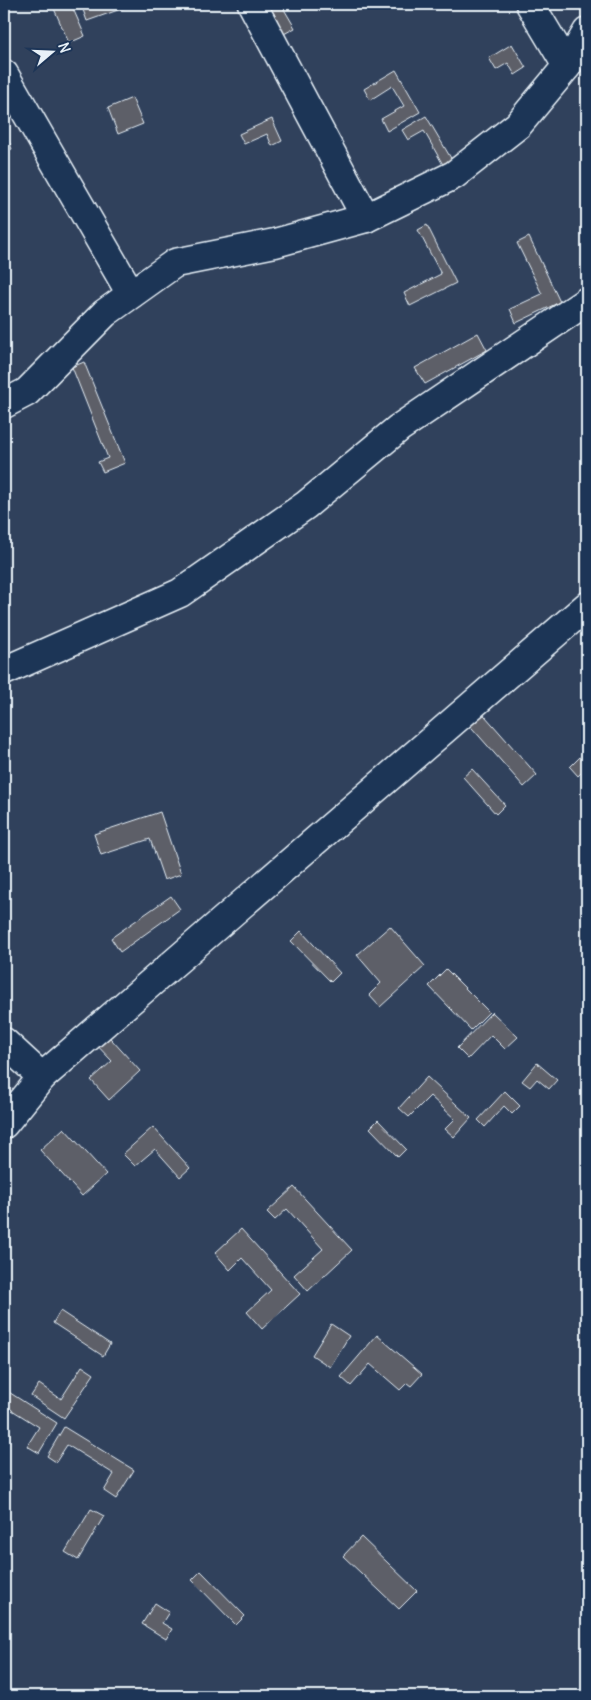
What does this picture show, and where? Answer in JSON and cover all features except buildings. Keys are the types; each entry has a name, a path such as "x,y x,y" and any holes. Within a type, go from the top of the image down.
{"street":[{"path":"252,4 366,218"},
{"path":"530,4 567,66"},
{"path":"4,404 27,392 105,313 174,263 275,243 366,218 454,175 518,126 567,66 587,32"},
{"path":"4,74 131,294"},
{"path":"4,671 180,593 306,505 399,428 587,301"},
{"path":"4,1124 42,1077 587,606"},
{"path":"4,1042 42,1077"}]}
